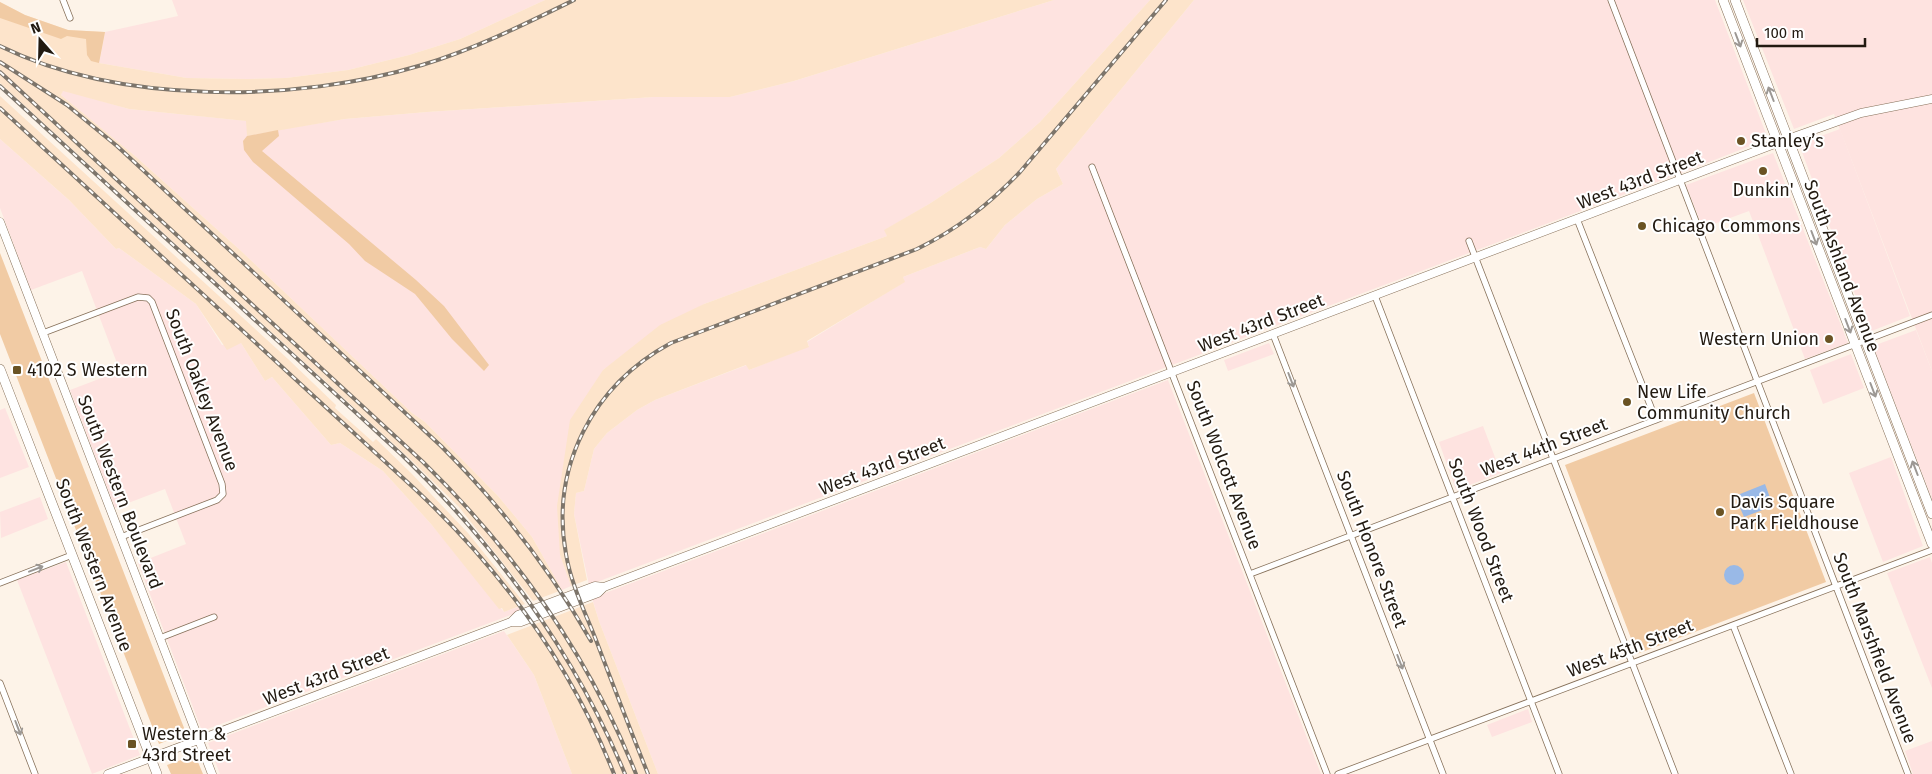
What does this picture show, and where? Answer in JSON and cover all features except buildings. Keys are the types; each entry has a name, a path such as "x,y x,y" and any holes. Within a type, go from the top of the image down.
{"main road":[{"name":"South Ashland Avenue","path":"1723,0 1932,544"},
{"name":"South Ashland Avenue","path":"1734,0 1932,514"},
{"name":"South Western Avenue","path":"0,369 157,774"}],"street":[{"path":"63,0 70,18"},
{"name":"South Marshfield Avenue","path":"1611,0 1908,774"},
{"name":"West 43rd Street","path":"108,774 511,622 518,615 595,586 604,587 1788,140 1861,113 1932,99"},
{"name":"South Wolcott Avenue","path":"1092,167 1327,774"},
{"path":"1577,219 1656,420"},
{"name":"South Western Boulevard","path":"0,222 212,774"},
{"path":"1469,241 1675,774"},
{"name":"South Wood Street","path":"1375,296 1559,774"},
{"name":"South Oakley Avenue","path":"43,333 138,297 148,298 152,302 183,379 222,484 223,494 217,500 121,537"},
{"name":"West 44th Street","path":"1250,574 1932,315"},
{"name":"South Honore Street","path":"1273,334 1443,774"},
{"name":"West 45th Street","path":"1338,774 1932,550"},
{"path":"0,583 72,555"},
{"path":"160,638 214,617"},
{"path":"1733,625 1791,774"},
{"path":"0,683 35,774"}],"shaded area":[{"path":"172,0 545,0 460,39 409,55 348,70 286,78 187,78 99,63 105,32 178,16"},
{"path":"545,0 1054,0 794,81 730,97 654,97 427,112 345,119 247,136 246,121 129,109 63,91 61,95 135,156 240,250 412,413 425,422 498,496 532,537 562,590 533,601 459,507 410,459 0,83 0,2 25,15 68,30 105,32 99,63 187,78 248,79 286,78 348,70 409,55 460,39"},
{"path":"1054,0 1150,0 1040,122 999,158 929,204 885,230 887,236 704,304 603,370 560,555 571,586 562,590 532,537 498,496 425,422 412,413 240,250 135,156 61,95 63,90 129,109 247,121 247,135 345,119 427,112 654,97 730,97 794,81"},
{"path":"1150,0 1194,0 1056,169 1063,184 1037,199 1005,225 986,249 980,247 903,277 905,282 807,341 809,347 749,370 746,365 655,400 637,410 607,433 594,449 584,491 576,493 574,514 587,580 571,586 560,555 557,506 570,420 603,370 660,325 704,304 887,236 884,230 929,204 999,158 1040,122"},
{"path":"1194,0 1612,0 1681,173 589,585 574,514 576,493 584,491 594,449 607,433 637,410 655,400 747,365 749,370 809,346 807,342 904,282 903,277 980,247 986,249 1005,225 1037,199 1063,184 1056,169"},
{"path":"1612,0 1715,0 1768,139 1681,173"},
{"path":"1743,0 1932,0 1932,371 1834,114 1794,129"},
{"path":"0,2 25,15 68,30 105,32 99,63 91,61 87,55 86,39 67,36 61,39 0,18"},
{"path":"0,96 288,359 336,405 335,408 373,442 376,439 468,533 525,604 504,612 502,608 499,609 431,524 383,471 340,443 331,445 272,377 265,381 241,343 227,350 196,304 119,248 116,249 69,200 0,139"},
{"path":"1840,129 1910,316 1869,332 1799,144"},
{"path":"278,130 279,136 262,151 416,280 444,306 489,365 484,371 452,339 415,294 365,261 349,244 253,162 244,150 243,141 247,136"},
{"path":"0,139 70,201 116,249 119,248 196,304 222,345 241,343 265,381 272,377 331,445 340,443 383,471 431,524 504,612 518,607 521,611 202,731 138,563 186,544 165,489 115,508 70,390 120,371 82,271 31,290 0,208"},
{"path":"1773,153 1848,343 1805,359 1749,211 1703,228 1686,185"},
{"path":"0,253 186,733 159,744 0,334"},
{"path":"1916,330 1932,371 1932,499 1873,346"},
{"path":"1269,343 1274,354 1228,371 1224,360"},
{"path":"1851,354 1864,388 1823,404 1810,370"},
{"path":"1168,380 1321,774 658,774 599,621 592,598"},
{"path":"1754,393 1826,582 1637,654 1565,465"},
{"path":"5,408 29,467 0,478 0,410"},
{"path":"1483,426 1501,473 1456,490 1439,442"},
{"path":"1891,457 1923,546 1883,562 1849,473"},
{"path":"40,497 48,519 1,538 0,512"},
{"path":"1930,557 1932,563 1932,688 1887,573"},
{"path":"66,562 140,755 92,774 17,580"},
{"path":"593,602 658,774 572,774 534,675 507,635"},
{"path":"504,631 534,675 572,774 220,774 208,743"},
{"path":"1528,709 1532,722 1492,737 1487,725"},
{"path":"1932,741 1932,774 1913,774 1905,751"},
{"path":"195,755 203,774 171,774 167,765"}],"water":[{"path":"1765,484 1773,506 1744,517 1735,496"},
{"path":"1730,565 1738,565 1744,571 1744,579 1738,585 1730,585 1724,579 1724,571"}],"railway":[{"path":"0,46 47,65 99,79 153,88 209,92 265,91 320,86 373,78 422,65 480,44 574,0"},
{"path":"648,774 579,598 566,554 563,522 565,490 572,460 583,432 599,405 619,381 643,361 671,343 917,249 959,224 997,195 1020,172 1166,0"},
{"path":"0,62 67,105 117,146 441,446 484,491 523,539 559,588 591,641"},
{"path":"0,72 423,462 456,496 518,569 572,647 596,688 636,774"},
{"path":"0,86 402,455 470,526 530,603 557,644 605,729 625,774"},
{"path":"0,108 416,490 477,553 505,586 555,657 597,734 614,774"}],"place":[{"name":"Stanley’s","path":"1741,141"},
{"name":"Dunkin'","path":"1763,171"},
{"name":"Chicago Commons","path":"1642,226"},
{"name":"Western Union","path":"1829,339"},
{"name":"4102 S Western","path":"17,370"},
{"name":"New Life Community Church","path":"1627,402"},
{"name":"Davis Square Park Fieldhouse","path":"1720,512"},
{"name":"Western & 43rd Street","path":"132,744"}]}
